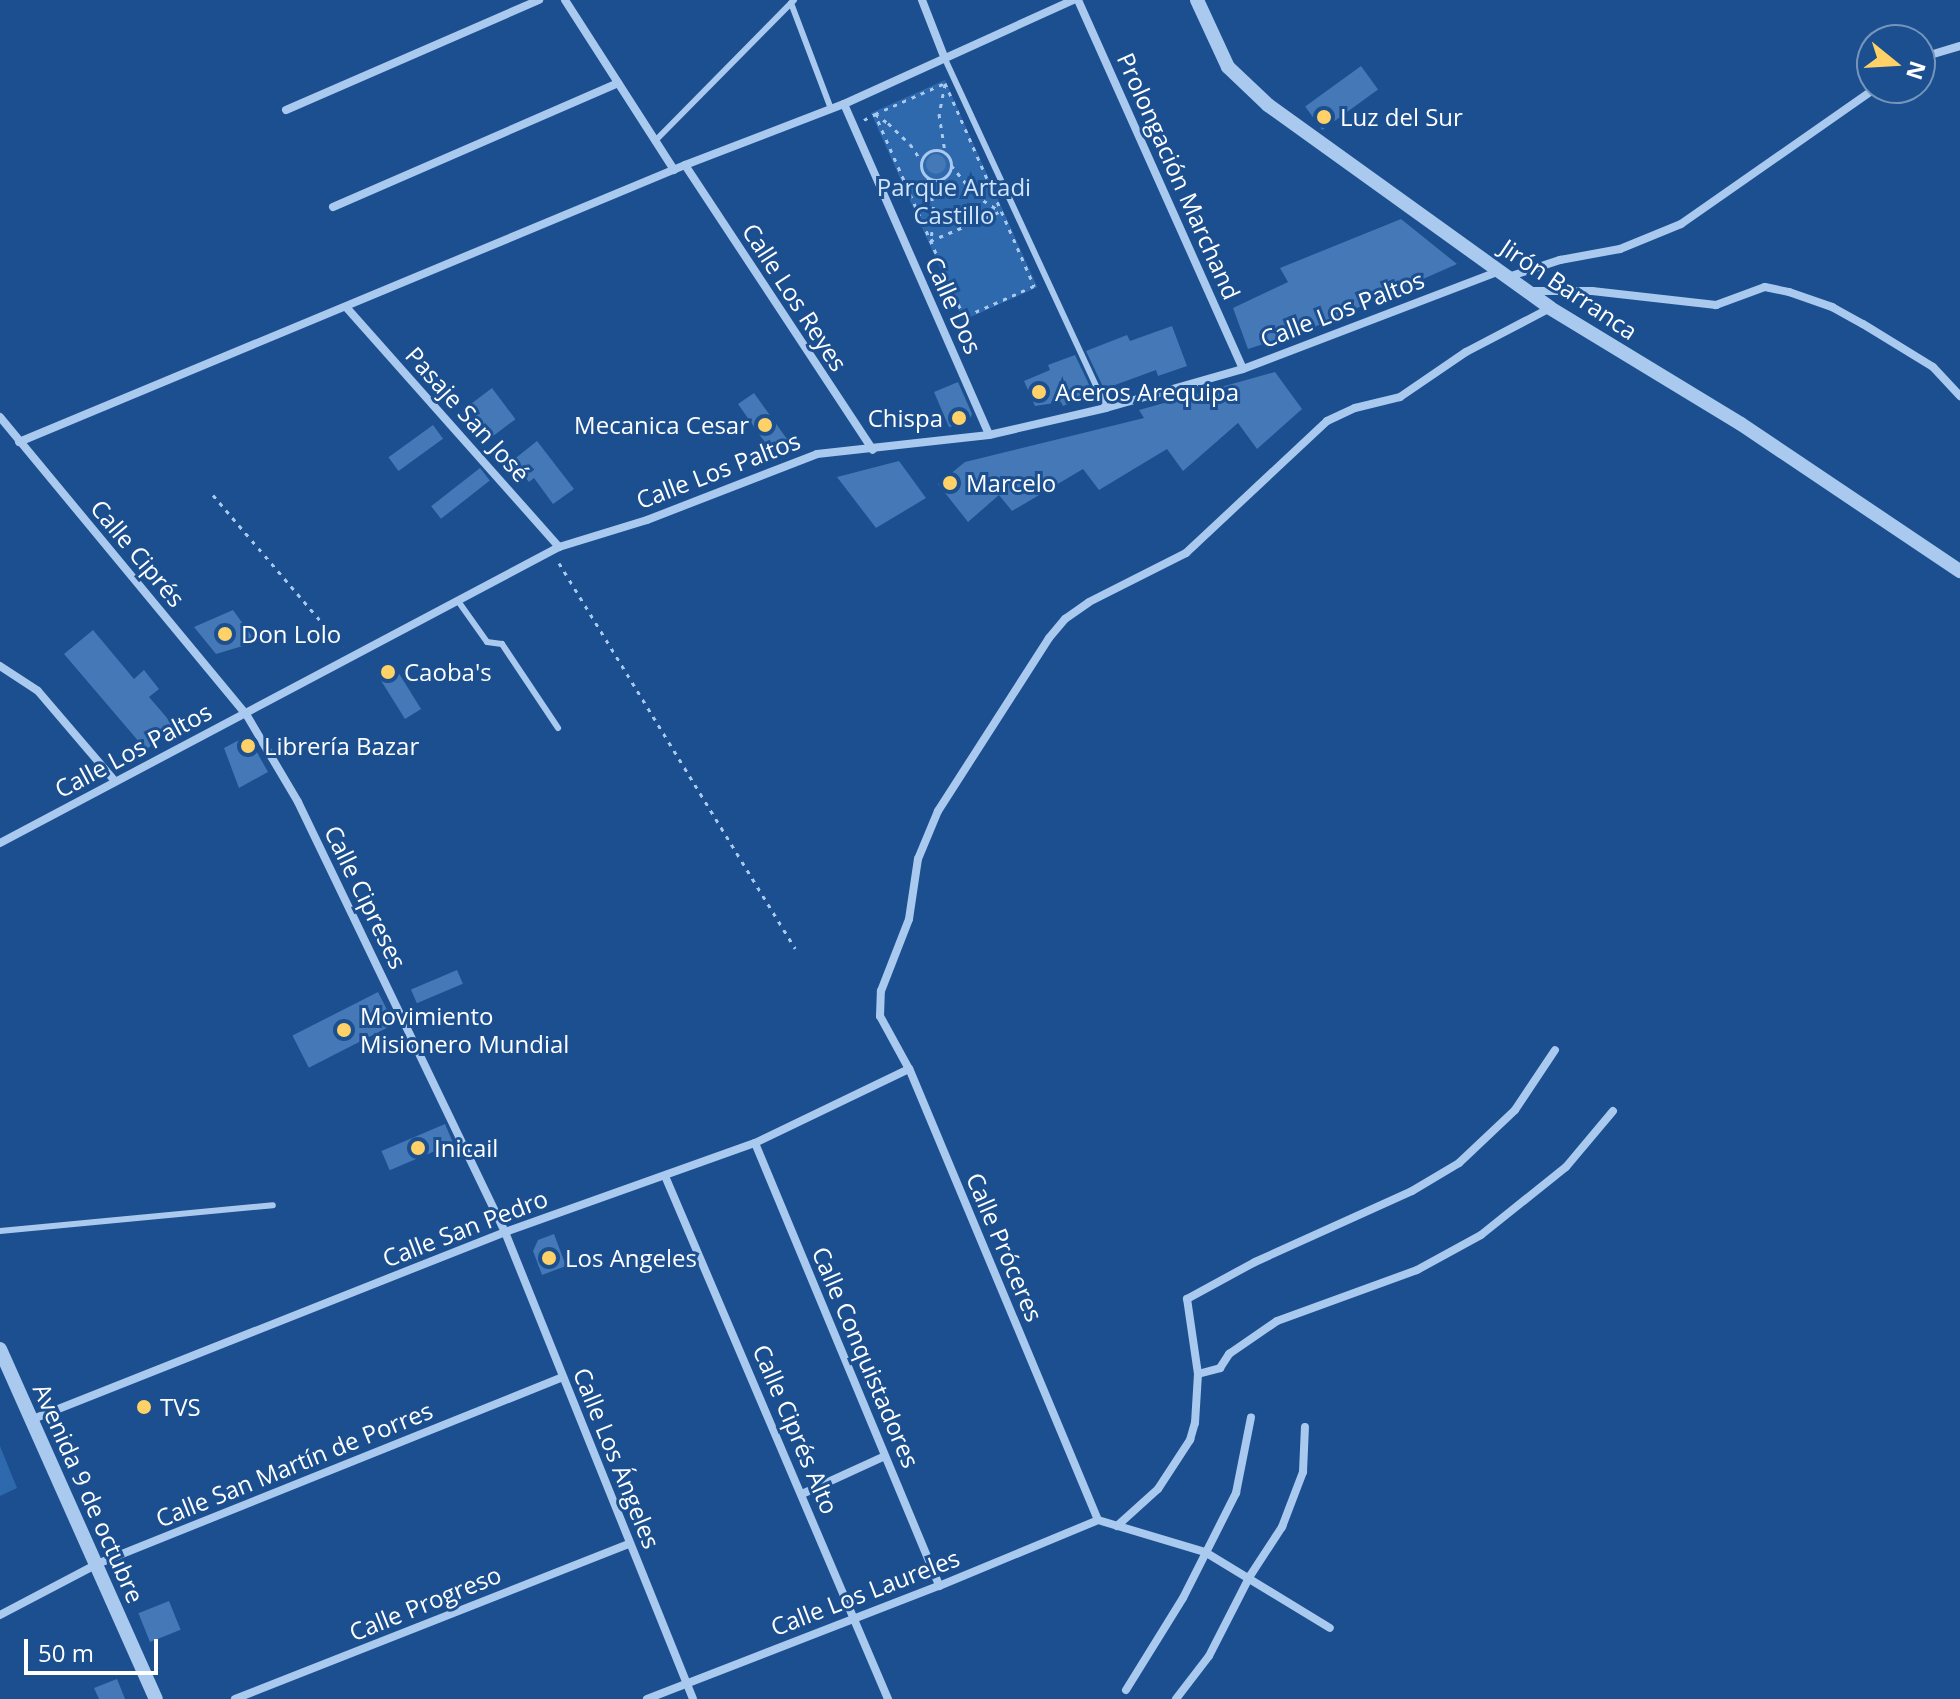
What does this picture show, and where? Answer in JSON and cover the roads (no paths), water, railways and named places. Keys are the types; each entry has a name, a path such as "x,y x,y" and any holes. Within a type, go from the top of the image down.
{"street":[{"path":"286,110 539,0"},
{"path":"565,0 674,170"},
{"path":"922,0 945,59"},
{"path":"19,442 685,165 844,104 1076,0"},
{"name":"Prolongación Marchand","path":"1076,0 1243,369"},
{"name":"Jirón Barranca","path":"1197,0 1228,67 1247,86 1373,183 1550,308 1741,424 1960,571"},
{"path":"1936,53 1960,46"},
{"path":"333,207 618,83"},
{"name":"Calle Los Paltos","path":"0,843 555,549 647,520 817,454 989,435 1106,408 1243,369 1504,274 1620,249 1681,224 1856,102"},
{"name":"Calle Dos","path":"844,104 989,435"},
{"name":"Calle Los Reyes","path":"685,165 873,450"},
{"path":"1528,291 1592,291 1716,305 1765,287 1789,292 1832,307 1863,324 1933,367 1960,396"},
{"name":"Pasaje San José","path":"346,307 555,549"},
{"name":"Calle Próceres","path":"1098,1520 909,1069 880,1016 881,991 909,919 918,859 938,811 1049,638 1065,619 1089,602 1186,553 1327,421 1355,408 1400,397 1466,352 1550,308"},
{"name":"Calle Ciprés","path":"0,417 246,714"},
{"path":"0,666 38,691 115,781"},
{"name":"Calle Cipreses","path":"246,714 298,802 505,1232"},
{"path":"1117,1526 1158,1489 1190,1440 1198,1405 1198,1374 1187,1299 1255,1262 1412,1191 1459,1163 1515,1110 1555,1050"},
{"name":"Calle San Pedro","path":"33,1419 505,1232 755,1143 909,1069"},
{"path":"1198,1374 1220,1368 1229,1354 1277,1321 1417,1270 1481,1235 1566,1167 1613,1111"},
{"name":"Calle Conquistadores","path":"755,1143 939,1586"},
{"name":"Calle Ciprés Alto","path":"665,1176 888,1699"},
{"name":"Calle Los Ángeles","path":"505,1232 693,1699"},
{"name":"Avenida 9 de octubre","path":"0,1349 156,1699"},
{"name":"Calle San Martín de Porres","path":"0,1615 97,1564 563,1377"},
{"path":"1126,1690 1183,1598 1236,1493 1251,1417"},
{"path":"1176,1699 1209,1656 1250,1576 1282,1527 1294,1502 1303,1472 1305,1427"},
{"path":"802,1494 885,1456"},
{"path":"1098,1520 1205,1552 1250,1576 1330,1628"},
{"name":"Calle Los Laureles","path":"647,1699 939,1586 1098,1520"},
{"name":"Calle Progreso","path":"235,1699 629,1544"}],"lane":[{"path":"655,141 792,1 831,109"},
{"path":"945,59 1106,408"},
{"path":"458,601 487,642 502,644 558,728"},
{"path":"0,1231 273,1205"}],"place":[{"name":"Luz del Sur","path":"1324,117"},
{"name":"Aceros Arequipa","path":"1039,392"},
{"name":"Chispa","path":"959,418"},
{"name":"Mecanica Cesar","path":"765,425"},
{"name":"Marcelo","path":"950,483"},
{"name":"Don Lolo","path":"225,634"},
{"name":"Caoba's","path":"388,672"},
{"name":"Librería Bazar","path":"248,746"},
{"name":"Movimiento Misionero Mundial","path":"344,1030"},
{"name":"Inicail","path":"418,1148"},
{"name":"Los Angeles","path":"549,1258"},
{"name":"TVS","path":"144,1407"}],"park label":[{"name":"Parque Artadi Castillo","path":"954,201"}]}
